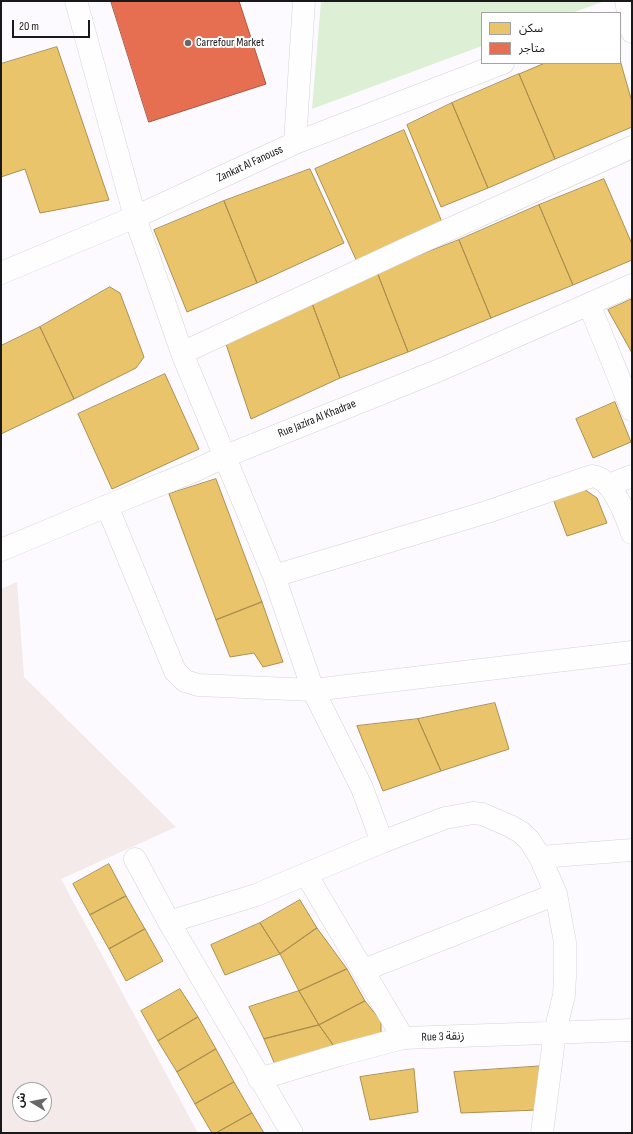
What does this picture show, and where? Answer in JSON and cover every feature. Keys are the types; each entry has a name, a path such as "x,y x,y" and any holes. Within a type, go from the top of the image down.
{"street":[{"path":"76,1 135,217 182,353 226,456 274,576 313,690 362,788 382,842"},
{"path":"295,143 304,1"},
{"name":"Zankat Al Fanouss","path":"1,273 135,217 295,143 500,64"},
{"path":"182,353 417,244 632,147"},
{"name":"Rue Jazira Al Khadrae","path":"1,550 194,471 226,456 442,369 632,284"},
{"path":"589,304 632,410"},
{"path":"274,576 488,512 589,476 601,478 609,486 617,497 632,532"},
{"path":"609,486 632,476"},
{"path":"107,506 175,672 185,681 198,685 313,690 632,652"},
{"path":"169,922 256,895 382,842 445,818 482,814 510,826 522,833 529,840 540,857 556,894 565,942 564,995 555,1032 542,1133"},
{"path":"540,857 632,850"},
{"path":"135,860 169,922 292,1133"},
{"path":"306,874 404,1038"},
{"path":"364,970 556,894"},
{"name":"Rue 3 زنقة","path":"260,1079 339,1055 404,1038 632,1030"}],"shaded area":[{"path":"17,582 24,677 176,827 61,879 198,1133 1,1133 1,589"}],"green space":[{"path":"321,1 605,1 575,12 481,12 481,46 312,109"}],"building: سكن":[{"path":"57,47 109,200 40,213 25,169 1,177 1,64"},
{"path":"543,64 621,64 632,102 632,127 555,159 519,74"},
{"path":"519,74 555,159 488,188 452,103"},
{"path":"452,103 488,188 441,207 407,125"},
{"path":"404,130 444,227 358,264 315,169"},
{"path":"310,169 344,243 257,283 224,201"},
{"path":"604,179 632,244 632,260 573,285 539,205"},
{"path":"224,201 257,283 187,312 154,230"},
{"path":"539,205 573,285 491,318 459,240"},
{"path":"459,240 491,318 408,352 377,272"},
{"path":"377,272 408,352 340,378 310,298"},
{"path":"110,287 120,293 144,357 136,368 74,399 40,327"},
{"path":"310,298 340,378 251,419 224,338"},
{"path":"632,299 632,353 608,310"},
{"path":"40,327 74,399 1,434 1,346"},
{"path":"165,374 199,449 112,489 78,414"},
{"path":"615,402 631,442 593,458 576,419"},
{"path":"216,479 262,602 216,620 169,494"},
{"path":"584,489 597,498 607,523 567,536 553,499"},
{"path":"262,602 283,662 263,667 254,653 230,657 216,620"},
{"path":"495,703 509,749 441,771 418,719"},
{"path":"418,719 441,771 383,791 357,726"},
{"path":"109,864 126,896 90,915 73,884"},
{"path":"126,896 145,929 109,949 90,915"},
{"path":"300,900 317,928 280,954 260,923"},
{"path":"260,923 280,954 225,975 211,945"},
{"path":"317,928 347,969 299,991 280,954"},
{"path":"145,929 163,961 126,981 109,949"},
{"path":"347,969 365,1001 319,1025 299,991"},
{"path":"180,989 198,1017 158,1041 141,1011"},
{"path":"299,991 319,1025 264,1039 249,1007"},
{"path":"365,1001 381,1021 381,1035 336,1049 319,1025"},
{"path":"198,1017 216,1049 177,1072 158,1041"},
{"path":"319,1025 336,1049 276,1067 264,1039"},
{"path":"216,1049 234,1082 195,1104 177,1072"},
{"path":"545,1066 538,1110 461,1113 454,1072"},
{"path":"414,1069 418,1112 370,1120 360,1077"},
{"path":"234,1082 252,1113 216,1133 212,1133 195,1104"},
{"path":"252,1113 264,1133 216,1133"}],"building: متاجر":[{"name":"Carrefour Market","path":"111,1 239,1 266,84 149,122"}],"place":[{"name":"Carrefour Market","path":"188,43"}]}
